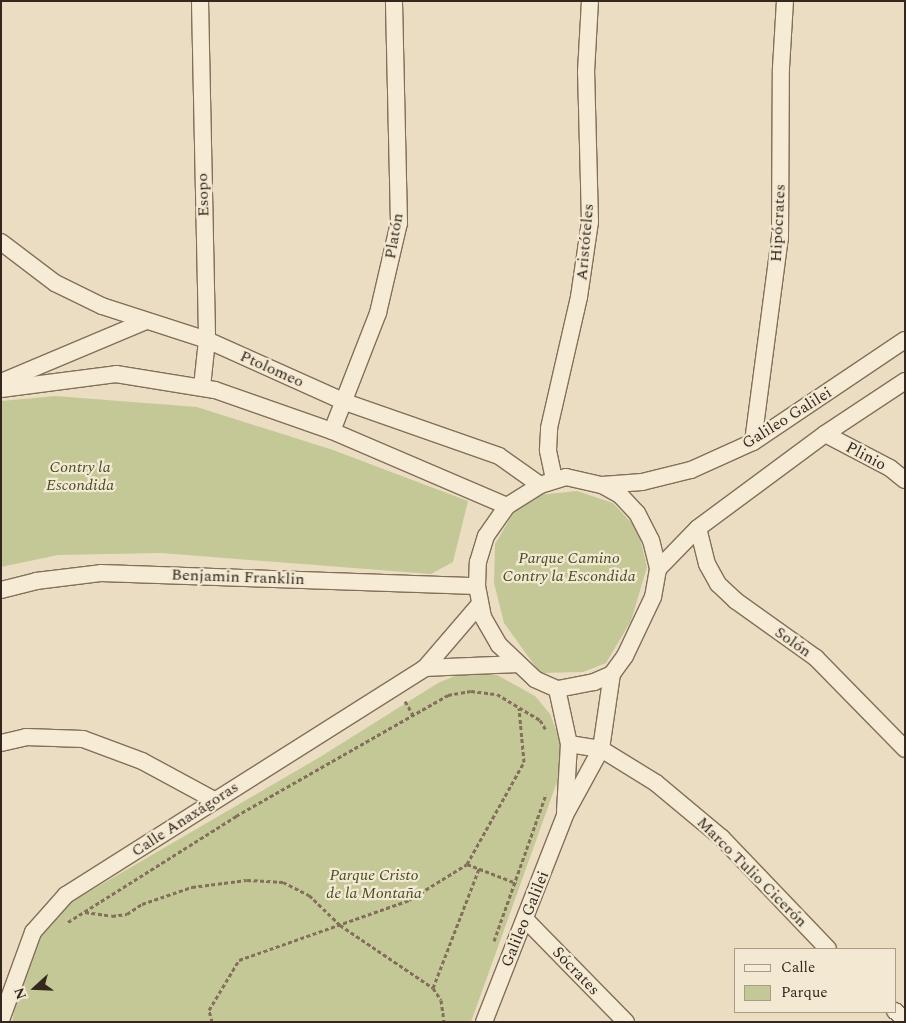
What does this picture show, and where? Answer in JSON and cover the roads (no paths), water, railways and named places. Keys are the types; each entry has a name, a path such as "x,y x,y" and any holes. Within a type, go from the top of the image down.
{"street":[{"name":"Esopo","path":"200,1 208,340 202,387"},
{"name":"Platón","path":"332,432 378,312 399,222 394,1"},
{"name":"Aristóteles","path":"547,482 549,428 579,297 590,222 586,72 590,1"},
{"name":"Hipócrates","path":"753,442 780,236 781,68 785,1"},
{"name":"Ptolomeo","path":"1,242 55,283 102,306 208,340 345,402 499,456 547,482"},
{"path":"1,382 146,321"},
{"name":"Galileo Galilei","path":"602,485 642,482 691,470 753,442 905,340"},
{"path":"1,388 116,374 202,387 332,432 507,506"},
{"name":"Galileo Galilei","path":"658,569 698,528 826,434 905,381"},
{"name":"Plinio","path":"826,434 890,468 905,480"},
{"path":"566,477 602,485 620,495 637,513 651,540 658,569 653,597 625,656 612,674 594,682 557,688 535,678 517,664 490,632 479,605 476,586 478,562 486,536 507,506 547,482 566,477"},
{"name":"Solón","path":"698,528 707,564 718,584 736,602 816,658 905,749"},
{"name":"Benjamin Franklin","path":"1,590 101,573 476,586"},
{"name":"Calle Anaxágoras","path":"1,1020 33,932 66,895 425,668 479,605"},
{"name":"Calle Anaxágoras","path":"425,668 517,664"},
{"name":"Galileo Galilei","path":"484,1022 538,890 565,815 601,750 612,674"},
{"name":"Galileo Galilei","path":"557,688 569,744 565,815"},
{"path":"1,743 26,737 83,739 142,760 214,800"},
{"name":"Marco Tulio Cicerón","path":"569,744 601,750 656,783 722,838 827,948"},
{"name":"Sócrates","path":"526,920 626,1022"}],"park label":[{"name":"Contry la Escondida","path":"80,476"},
{"name":"Parque Camino Contry la Escondida","path":"569,567"},
{"name":"Parque Cristo de la Montaña","path":"374,884"}]}
